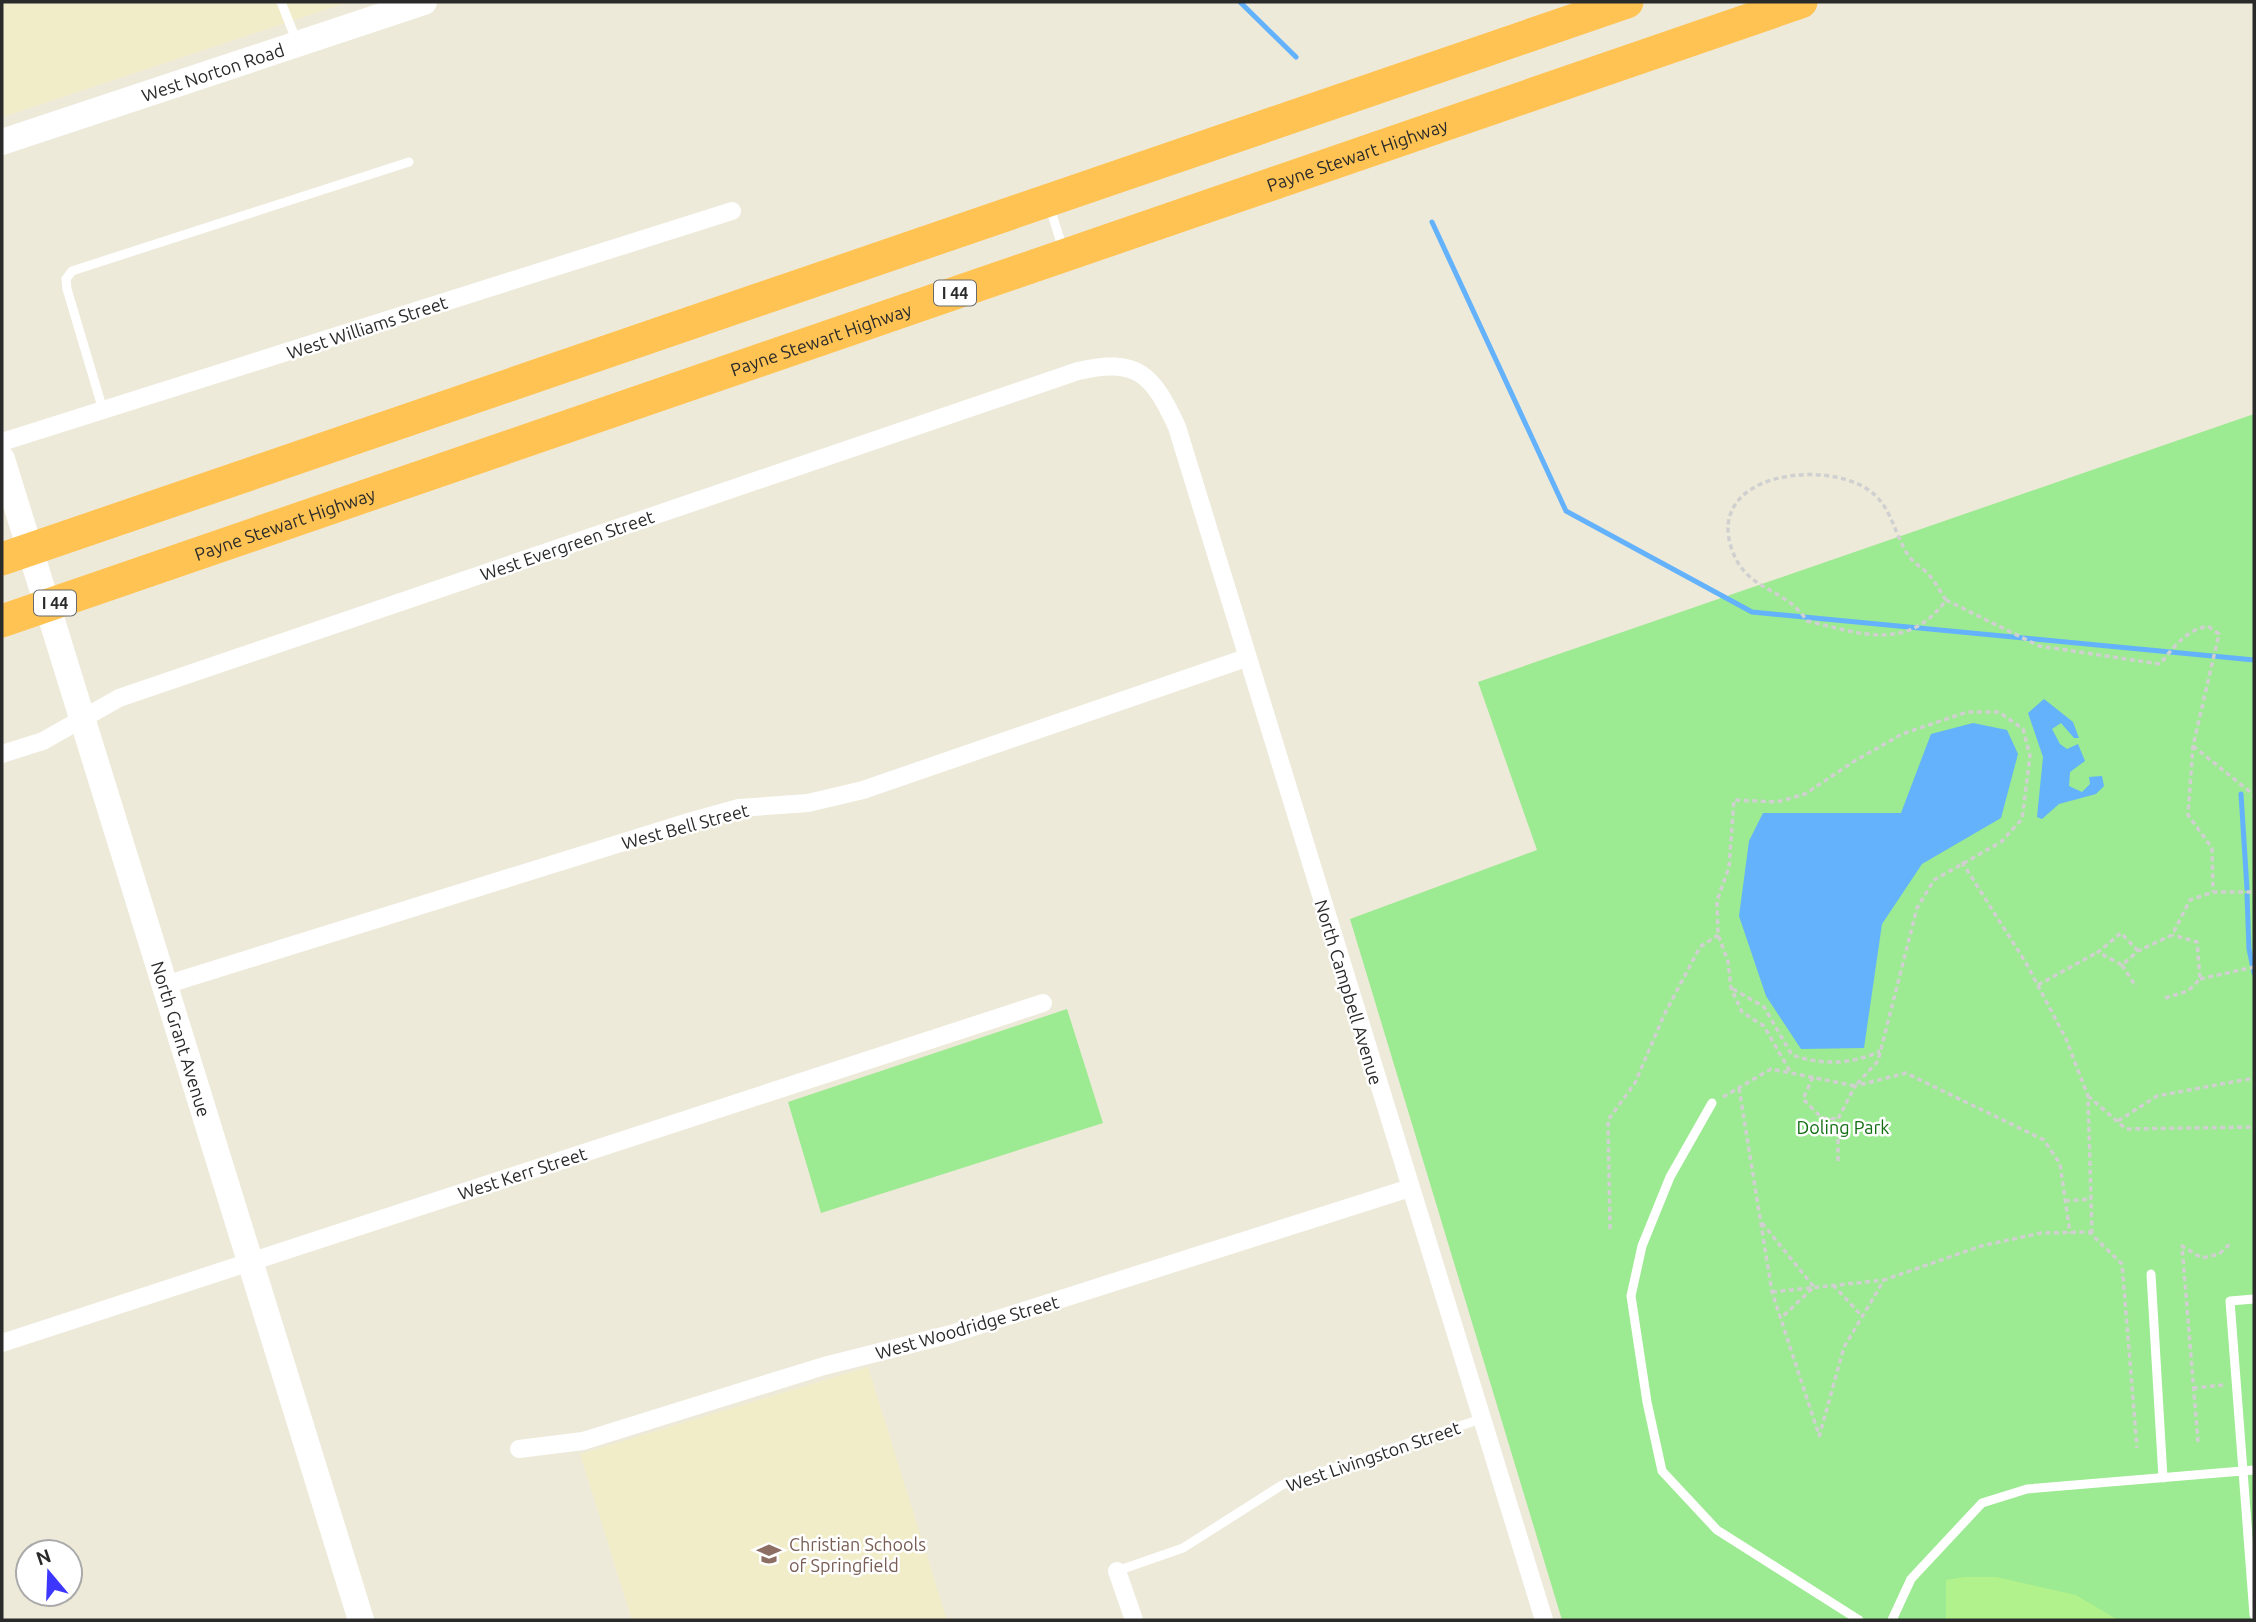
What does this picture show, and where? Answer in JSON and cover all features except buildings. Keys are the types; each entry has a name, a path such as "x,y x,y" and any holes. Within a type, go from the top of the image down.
{"highway":[{"path":"2,559 1627,2"},
{"name":"Payne Stewart Highway","path":"2,621 1801,2"}],"main road":[{"name":"West Norton Road","path":"2,142 424,2"},
{"name":"North Grant Avenue","path":"2,459 361,1620"}],"street":[{"name":"West Williams Street","path":"2,442 732,211"},
{"name":"West Evergreen Street","path":"2,754 43,741 119,698 1078,372 1102,366 1124,366 1140,371"},
{"name":"North Campbell Avenue","path":"1140,371 1157,386 1177,427 1544,1620"},
{"name":"West Bell Street","path":"164,985 685,823 739,808 808,803 863,790 1246,658"},
{"name":"West Kerr Street","path":"2,1343 1043,1003"},
{"name":"West Woodridge Street","path":"519,1449 583,1441 824,1366 951,1334 1410,1188"},
{"path":"1117,1571 1134,1620"}],"lane":[{"path":"281,2 297,44"},
{"path":"103,410 67,289 66,279 72,271 409,162"},
{"path":"1048,200 1066,255"},
{"path":"1712,1103 1670,1177 1642,1246 1631,1296 1647,1402 1662,1471 1717,1530 1859,1620"},
{"path":"2151,1274 2163,1478"},
{"path":"2254,1299 2230,1301 2243,1471 2252,1548 2254,1615"},
{"name":"West Livingston Street","path":"1117,1571 1183,1548 1282,1485 1481,1419"},
{"path":"1892,1620 1910,1579 1943,1541 1982,1503 2027,1489 2254,1469"}],"path":[{"path":"1946,600 1937,612 1903,634 1881,637 1807,621 1796,605 1758,586 1743,569 1732,552 1728,532 1729,511 1741,496 1768,480 1807,474 1852,480 1885,504 1909,556 1928,573 1946,600 2039,646 2160,664 2177,643 2196,628 2208,626 2219,634 2193,746 2188,814 2212,848 2213,892"},
{"path":"1791,1073 1763,1026 1742,1012 1731,988 1728,961 1718,935 1717,901 1728,867 1734,800 1777,802 1805,794 1902,734 1967,712 1999,712 2023,729 2030,755 2022,819 2001,842 1934,880 1917,908 1878,1060 1856,1086 1838,1119 1838,1161"},
{"path":"2193,746 2254,795"},
{"path":"1962,862 2038,985 2066,1039 2088,1096 2092,1235"},
{"path":"2122,965 2138,951 2172,935 2190,900 2213,892 2252,892"},
{"path":"2038,985 2098,952 2121,933 2138,951"},
{"path":"1610,1229 1608,1120 1635,1083 1664,1015 1700,947 1718,935"},
{"path":"2172,935 2197,942 2200,979"},
{"path":"2098,952 2122,965 2136,986"},
{"path":"2165,998 2188,991 2200,979 2254,967"},
{"path":"1731,988 1764,1007 1792,1055 1814,1063 1860,1061 1880,1051"},
{"path":"1712,1103 1771,1069 1856,1086 1906,1073 2044,1140 2060,1164 2070,1233"},
{"path":"1813,1077 1803,1099 1822,1118 1838,1119"},
{"path":"2118,1121 2157,1096 2254,1078"},
{"path":"1739,1088 1772,1292 1819,1437 1844,1347 1884,1280"},
{"path":"2088,1096 2126,1129 2254,1127"},
{"path":"2066,1201 2091,1199"},
{"path":"1760,1220 1814,1287"},
{"path":"1772,1292 1884,1280 1981,1247 2042,1233 2092,1235 2122,1264 2137,1448"},
{"path":"2198,1442 2182,1246 2202,1258 2218,1254 2231,1243"},
{"path":"1833,1285 1862,1316"},
{"path":"1781,1318 1814,1287"},
{"path":"2193,1388 2226,1385"}],"shaded area":[{"path":"2,2 349,2 2,117"},
{"name":"Christian Schools of Springfield","path":"868,1367 947,1620 632,1620 580,1454"}],"green space":[{"name":"Doling Park","path":"2254,414 2254,1620 1562,1620 1350,919 1537,850 1478,682"},
{"path":"1067,1009 1103,1123 821,1213 788,1102"},
{"path":"1996,1577 2076,1595 2118,1620 1946,1620 1946,1580"}],"water":[{"path":"2044,699 2073,722 2079,738 2074,738 2061,723 2052,729 2060,744 2067,749 2078,744 2085,761 2070,772 2069,786 2082,792 2090,784 2089,777 2102,776 2104,786 2096,794 2059,804 2042,819 2037,817 2043,757 2028,713"},
{"path":"1973,723 2007,730 2018,754 2001,818 1922,864 1882,924 1864,1048 1801,1049 1766,996 1739,916 1749,841 1763,813 1901,813 1931,734"}],"waterway":[{"path":"1240,2 1296,57"},
{"path":"1432,222 1566,511 1752,612 2254,660"},
{"path":"2241,794 2247,889"},
{"path":"2247,895 2249,949 2254,973"}],"place":[{"name":"Christian Schools of Springfield","path":"769,1554"}]}
